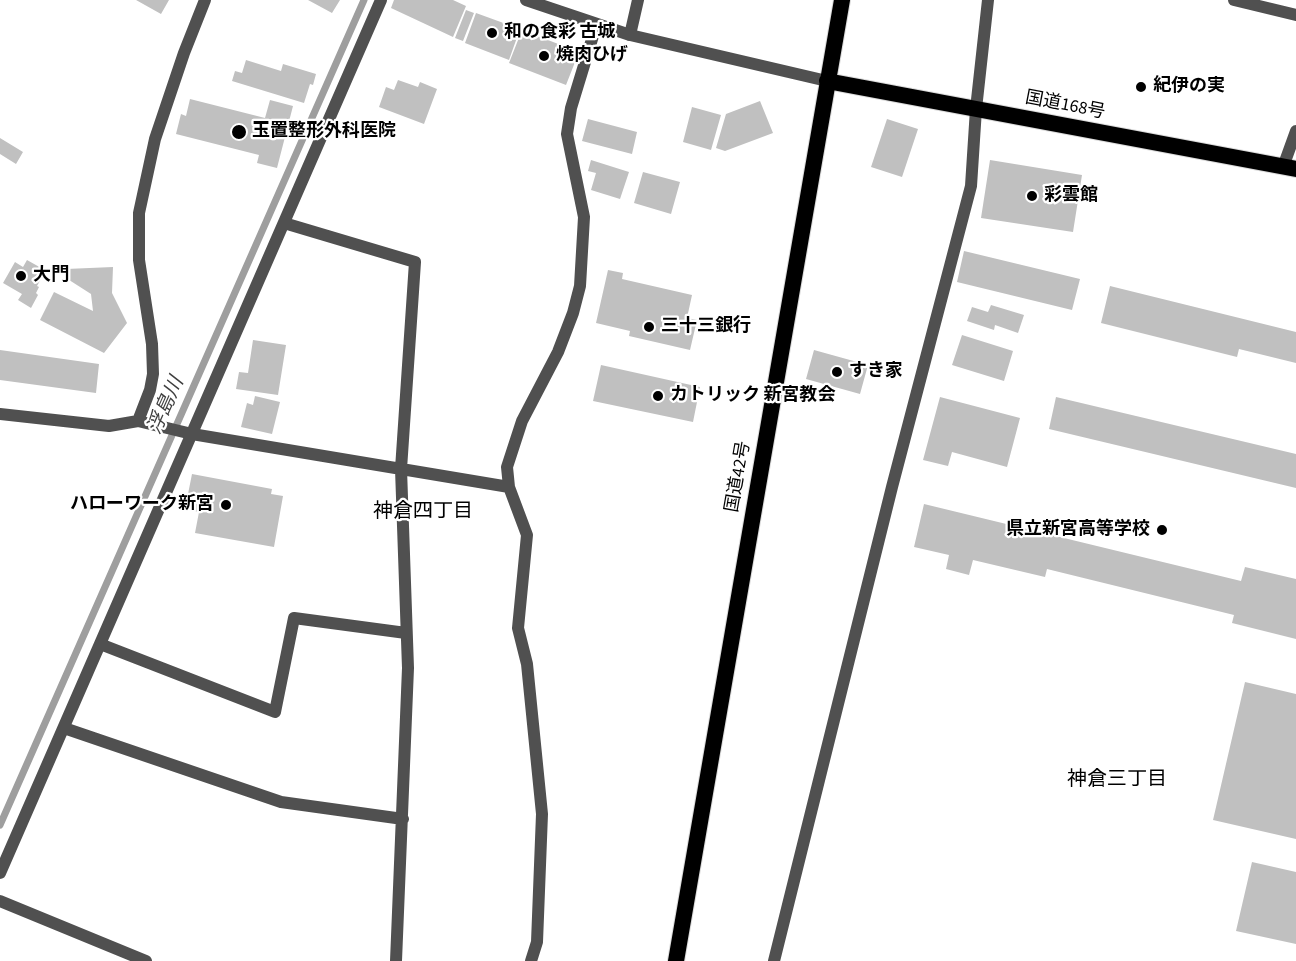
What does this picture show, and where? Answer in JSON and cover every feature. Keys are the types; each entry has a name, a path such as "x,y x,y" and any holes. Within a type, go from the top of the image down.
{"highway":[{"name":"国道42号","path":"676,961 842,0"},
{"name":"国道168号","path":"827,81 1289,168"}],"street":[{"path":"138,421 150,390 153,374 152,344 139,260 139,213 155,140 184,53 205,0"},
{"path":"0,873 381,0"},
{"path":"526,0 596,26 827,81"},
{"path":"630,35 638,0"},
{"path":"774,961 892,487 971,186 976,109 988,0"},
{"path":"1234,0 1296,15"},
{"path":"531,961 537,942 542,814 527,664 518,628 527,535 509,487 507,467 518,430 558,352 573,313 580,286 584,217 567,134 571,108 596,26"},
{"path":"1289,168 1296,131"},
{"path":"284,223 415,262 401,469 406,633 403,819 396,961"},
{"path":"0,414 109,426 138,421 192,434 509,487"},
{"path":"100,644 275,712 294,618 406,633"},
{"path":"64,728 281,802 403,819"},
{"path":"0,901 146,961"}],"building":[{"path":"136,0 169,0 161,14"},
{"path":"308,0 340,0 332,13"},
{"path":"394,0 453,0 466,6 453,37 391,8"},
{"path":"466,10 474,13 463,41 455,38"},
{"path":"476,13 520,29 509,60 465,43"},
{"path":"522,30 579,52 566,85 509,63"},
{"path":"246,60 281,71 283,64 316,74 304,103 232,81 235,71 242,73"},
{"path":"398,80 418,87 420,82 437,89 424,124 379,107 386,87 394,90"},
{"path":"190,99 265,118 270,100 293,106 277,168 257,163 259,155 176,134 181,114 186,116"},
{"path":"760,101 773,133 725,151 716,148 726,114"},
{"path":"692,107 721,115 711,150 683,142"},
{"path":"588,119 637,132 632,154 582,141"},
{"path":"887,119 918,129 902,177 871,167"},
{"path":"0,138 23,152 16,164 0,154"},
{"path":"591,160 629,172 620,199 591,190 596,173 588,171"},
{"name":"彩雲館","path":"990,160 1082,175 1073,232 981,218"},
{"path":"643,172 680,182 671,214 634,203"},
{"path":"964,251 1080,279 1072,310 957,282"},
{"path":"27,260 43,269 38,277 41,279 37,286 39,287 36,293 38,295 31,308 18,300 22,294 3,283 15,262 23,267"},
{"path":"113,267 112,293 127,323 104,353 40,320 54,292 93,311 91,294 66,278 66,269"},
{"path":"608,270 623,273 622,279 692,295 687,318 697,320 690,350 629,336 630,331 596,323"},
{"path":"1110,286 1296,332 1296,363 1239,349 1237,357 1101,323"},
{"path":"991,305 1024,315 1018,333 995,325 994,330 967,321 972,307 988,312"},
{"path":"962,335 1013,351 1004,381 952,365"},
{"path":"253,340 286,345 278,395 236,389 239,372 248,373"},
{"path":"0,350 99,364 96,393 0,380"},
{"name":"すき家","path":"814,350 868,365 860,394 806,379"},
{"path":"601,365 700,387 693,422 593,401"},
{"path":"255,396 280,402 272,434 241,427 247,403 253,405"},
{"path":"940,397 1020,418 1007,467 952,452 948,466 923,460"},
{"path":"1056,397 1296,454 1296,488 1049,429"},
{"path":"192,474 272,489 271,494 283,496 274,547 195,533 199,512 185,509"},
{"path":"924,504 1241,581 1245,567 1296,579 1296,639 1232,623 1234,615 1047,569 1045,577 973,560 969,575 946,569 949,555 914,547"},
{"path":"1245,682 1296,694 1296,839 1213,820"},
{"path":"1252,862 1296,872 1296,944 1236,931"}],"waterway":[{"name":"浮島川","path":"0,825 364,0"}],"place":[{"name":"和の食彩 古城","path":"492,33"},
{"name":"焼肉ひげ","path":"544,56"},
{"name":"紀伊の実","path":"1141,87"},
{"name":"玉置整形外科医院","path":"239,132"},
{"name":"彩雲館","path":"1032,196"},
{"name":"大門","path":"21,276"},
{"name":"三十三銀行","path":"649,327"},
{"name":"すき家","path":"837,372"},
{"name":"カトリック 新宮教会","path":"658,396"},
{"name":"ハローワーク新宮","path":"226,505"},
{"name":"県立新宮高等学校","path":"1162,530"}],"district":[{"name":"神倉四丁目","path":"423,513"},
{"name":"神倉三丁目","path":"1117,781"}]}
